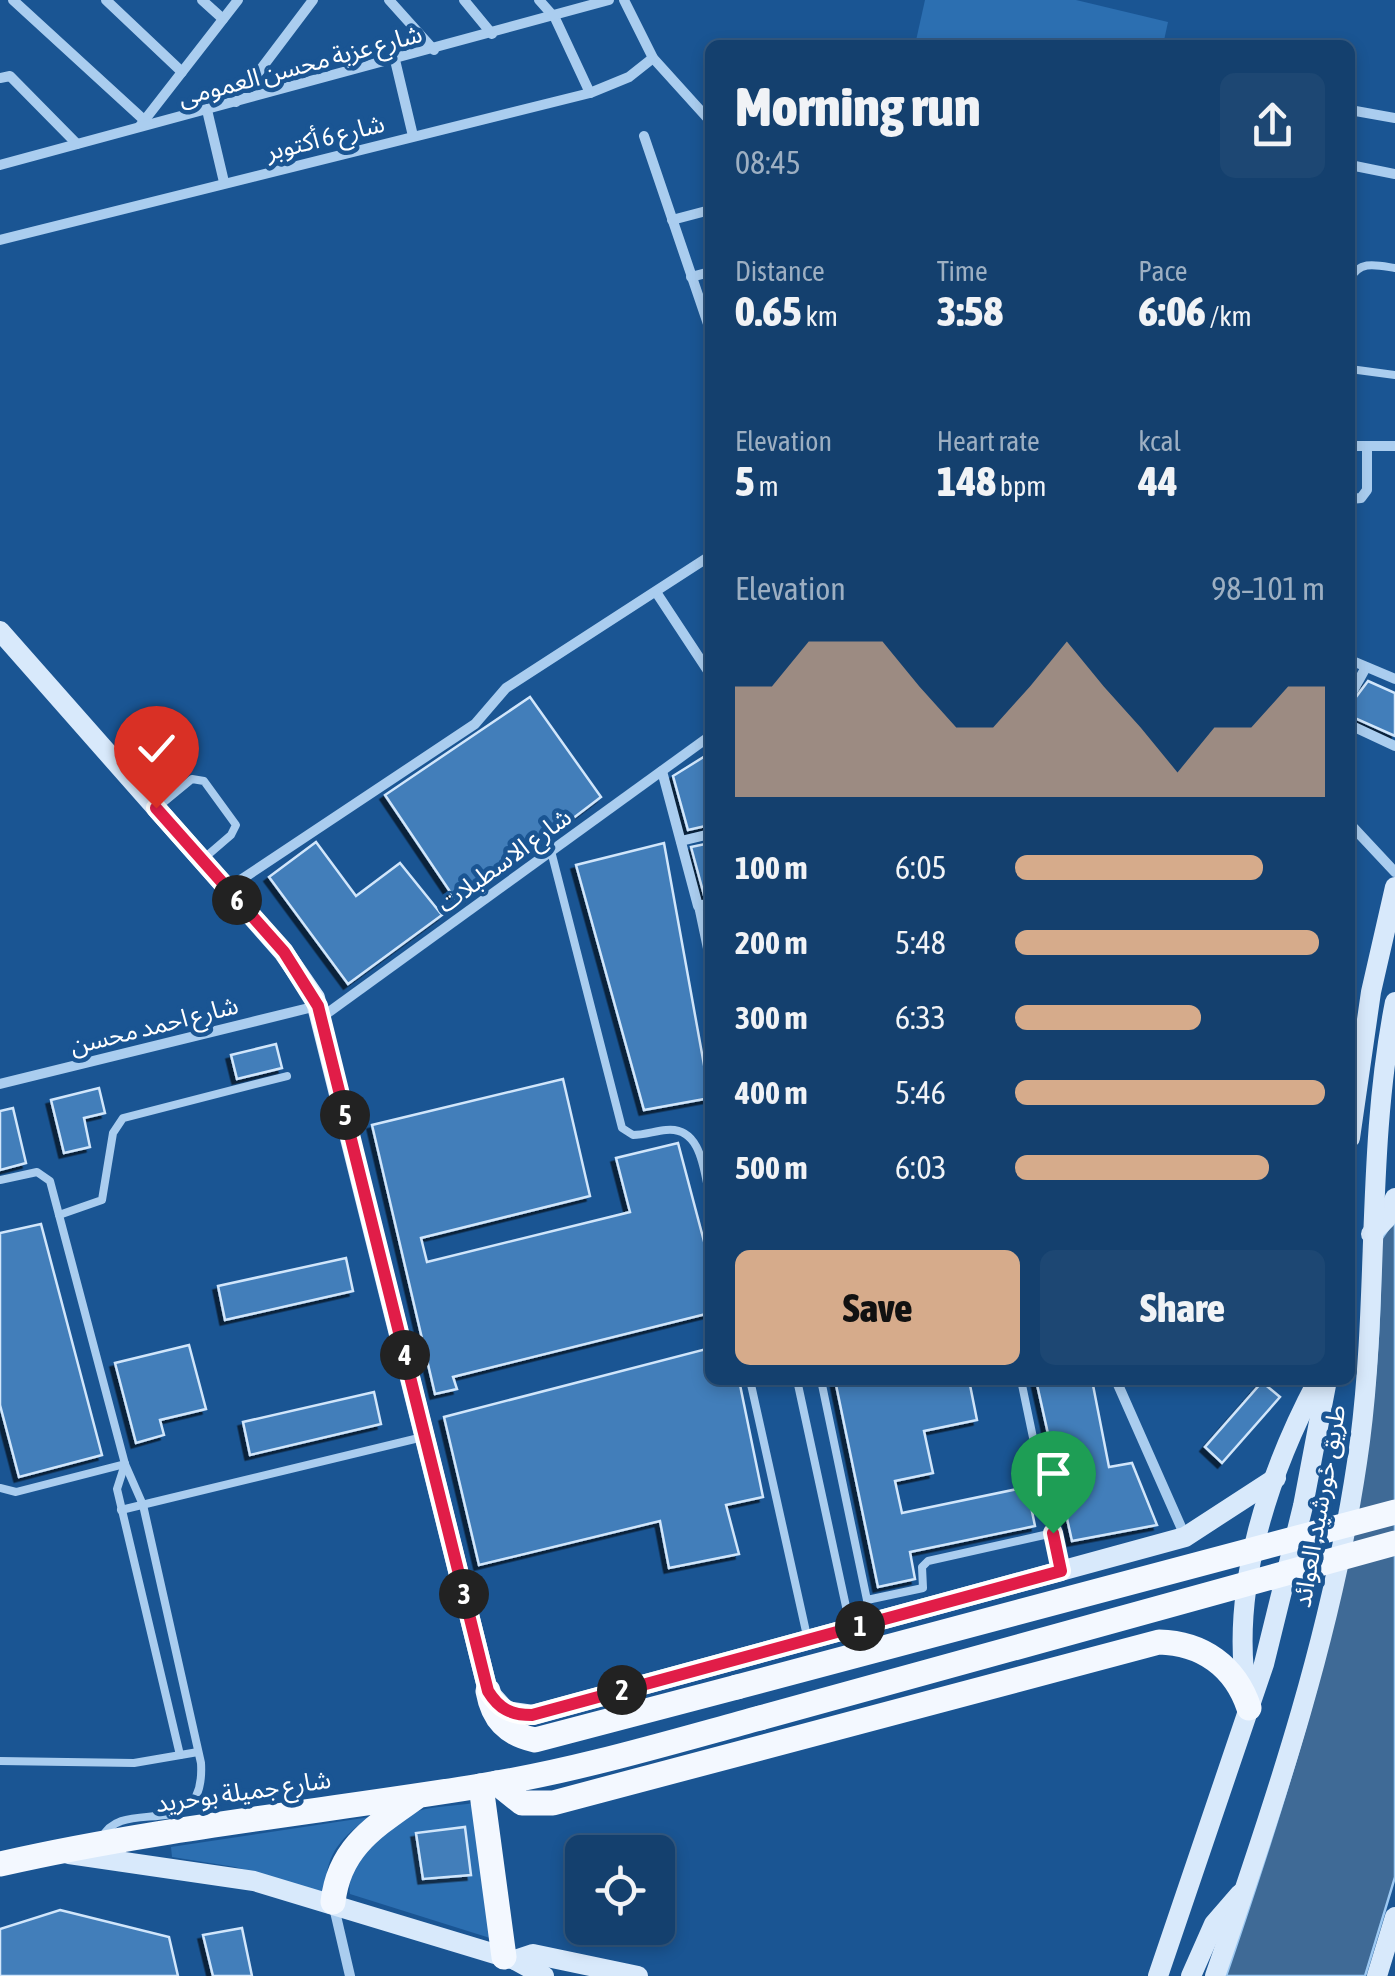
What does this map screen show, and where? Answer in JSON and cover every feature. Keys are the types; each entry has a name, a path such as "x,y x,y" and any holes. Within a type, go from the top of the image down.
{"main road":[{"path":"0,631 284,952 320,1012 488,1691 497,1719 507,1730 535,1740 1395,1512"},
{"path":"1355,1085 1395,887"},
{"name":"طريق خورشيد, العوائد","path":"1216,1976 1321,1635 1344,1537 1365,1388 1377,1119 1395,1002"},
{"path":"1371,1234 1386,1219 1395,1198"},
{"path":"1249,1708 1242,1658 1244,1608 1276,1478 1316,1385"},
{"name":"طريق خورشيد, العوائد","path":"1158,1976 1249,1708 1285,1585 1326,1385"},
{"path":"488,1691 506,1711 532,1715 1185,1537 1276,1478"},
{"name":"شارع جميلة بوحريد","path":"0,1864 101,1842 489,1784 760,1718 1395,1543"},
{"path":"489,1784 522,1802 553,1803 1159,1642 1188,1645 1212,1656 1239,1684 1249,1708"},
{"path":"489,1784 509,1959"},
{"path":"333,1902 336,1879 352,1848 421,1794"},
{"path":"49,1852 254,1882 333,1902 509,1959 544,1976"},
{"path":"1191,1976 1214,1924 1245,1889"},
{"path":"1377,1976 1395,1917"},
{"path":"509,1959 533,1954 638,1976"}],"street":[{"path":"12,0 141,124 238,0"},
{"path":"106,0 182,72"},
{"path":"202,0 223,19"},
{"path":"235,102 313,0"},
{"path":"390,0 434,50"},
{"path":"464,0 492,34"},
{"path":"539,0 555,18 590,93"},
{"name":"شارع عزبة محسن العمومى","path":"0,164 555,18 609,0"},
{"path":"624,0 653,58 705,115"},
{"name":"شارع 6 أكتوبر","path":"0,240 590,93 630,77 653,58"},
{"path":"395,60 413,136"},
{"path":"0,78 10,76 76,144"},
{"path":"207,110 224,182"},
{"path":"1355,111 1395,118"},
{"path":"644,136 705,315"},
{"path":"1355,166 1395,174"},
{"path":"672,220 705,211"},
{"path":"692,277 705,273"},
{"path":"1355,446 1395,446"},
{"path":"1355,499 1361,498 1367,490 1368,446"},
{"path":"227,888 474,724 506,688 705,559"},
{"path":"656,592 705,666"},
{"path":"1355,681 1360,666 1395,679"},
{"path":"1355,727 1395,746"},
{"name":"شارع الاسطبلات","path":"320,1012 705,740"},
{"path":"662,770 680,841 704,905"},
{"path":"1355,829 1395,872"},
{"path":"680,841 705,835"},
{"name":"شارع احمد محسن","path":"0,1084 320,1012"},
{"path":"1118,1385 1185,1537"},
{"path":"333,1902 350,1976"}],"lane":[{"path":"1355,272 1370,264 1395,268"},
{"path":"1355,370 1395,374"},
{"path":"156,808 192,780 204,781 236,825 231,835 202,860"},
{"path":"551,851 622,1128 633,1136 670,1129 689,1136 700,1152 705,1175"},
{"path":"59,1216 102,1200 114,1133 123,1118 288,1076"},
{"path":"0,1180 30,1172 44,1175 50,1182 125,1464 143,1505 198,1752 200,1786 192,1804 111,1826 101,1842"},
{"path":"751,1385 808,1640"},
{"path":"798,1385 851,1628"},
{"path":"823,1385 867,1600 923,1588 922,1567 928,1561 1053,1533"},
{"path":"1022,1385 1061,1571"},
{"path":"121,1510 425,1436"},
{"path":"0,1488 16,1492 125,1464"},
{"path":"125,1464 116,1484 180,1755"},
{"path":"0,1761 134,1763 198,1752"}],"path":[{"path":"1329,1508 1336,1470"}],"shaded area":[{"path":"925,0 1076,0 1168,22 1164,40 916,40"},
{"path":"1395,1219 1395,1877 1365,1976 1226,1976 1285,1797 1335,1614 1355,1522 1369,1429 1378,1335 1380,1241"},
{"path":"474,1803 490,1938 350,1894 350,1881 361,1856 393,1824 418,1811"},
{"path":"370,1817 336,1848 328,1868 326,1893 235,1867 172,1857 171,1847"}],"building":[{"path":"1368,681 1395,693 1395,736 1355,718 1355,698"},
{"path":"530,697 601,797 459,905 385,795"},
{"path":"705,756 705,826 688,830 673,776"},
{"path":"316,842 356,896 400,863 442,915 348,984 269,877"},
{"path":"664,843 705,1070 705,1099 644,1110 576,865"},
{"path":"705,844 705,895 704,895 691,847"},
{"path":"276,1044 282,1068 237,1079 231,1055"},
{"path":"563,1079 590,1196 421,1238 427,1262 630,1212 616,1158 678,1143 705,1245 705,1314 453,1377 457,1389 435,1394 372,1125"},
{"path":"99,1088 105,1113 84,1118 90,1147 64,1153 51,1100"},
{"path":"13,1108 26,1163 0,1170 0,1111"},
{"path":"41,1224 102,1455 19,1477 0,1405 0,1233"},
{"path":"346,1258 353,1291 225,1320 218,1286"},
{"path":"189,1345 206,1409 160,1420 164,1435 136,1443 115,1363"},
{"path":"705,1349 705,1385 740,1385 763,1497 726,1505 739,1554 669,1568 660,1521 479,1565 444,1417"},
{"path":"836,1385 970,1385 977,1420 924,1431 933,1473 895,1481 902,1513 1027,1487 1035,1526 910,1552 915,1579 878,1587"},
{"path":"1037,1385 1093,1385 1109,1467 1132,1463 1157,1525 1072,1541"},
{"path":"1259,1385 1266,1385 1280,1397 1222,1463 1205,1447"},
{"path":"374,1392 381,1424 250,1455 243,1422"},
{"path":"465,1827 471,1875 423,1879 416,1833"},
{"path":"60,1910 169,1937 178,1976 0,1976 0,1929"},
{"path":"242,1928 252,1976 213,1976 203,1935"}],"route":[{"path":"156,808 284,952 318,1006 488,1691 506,1711 532,1715 1061,1571 1053,1533"}]}
